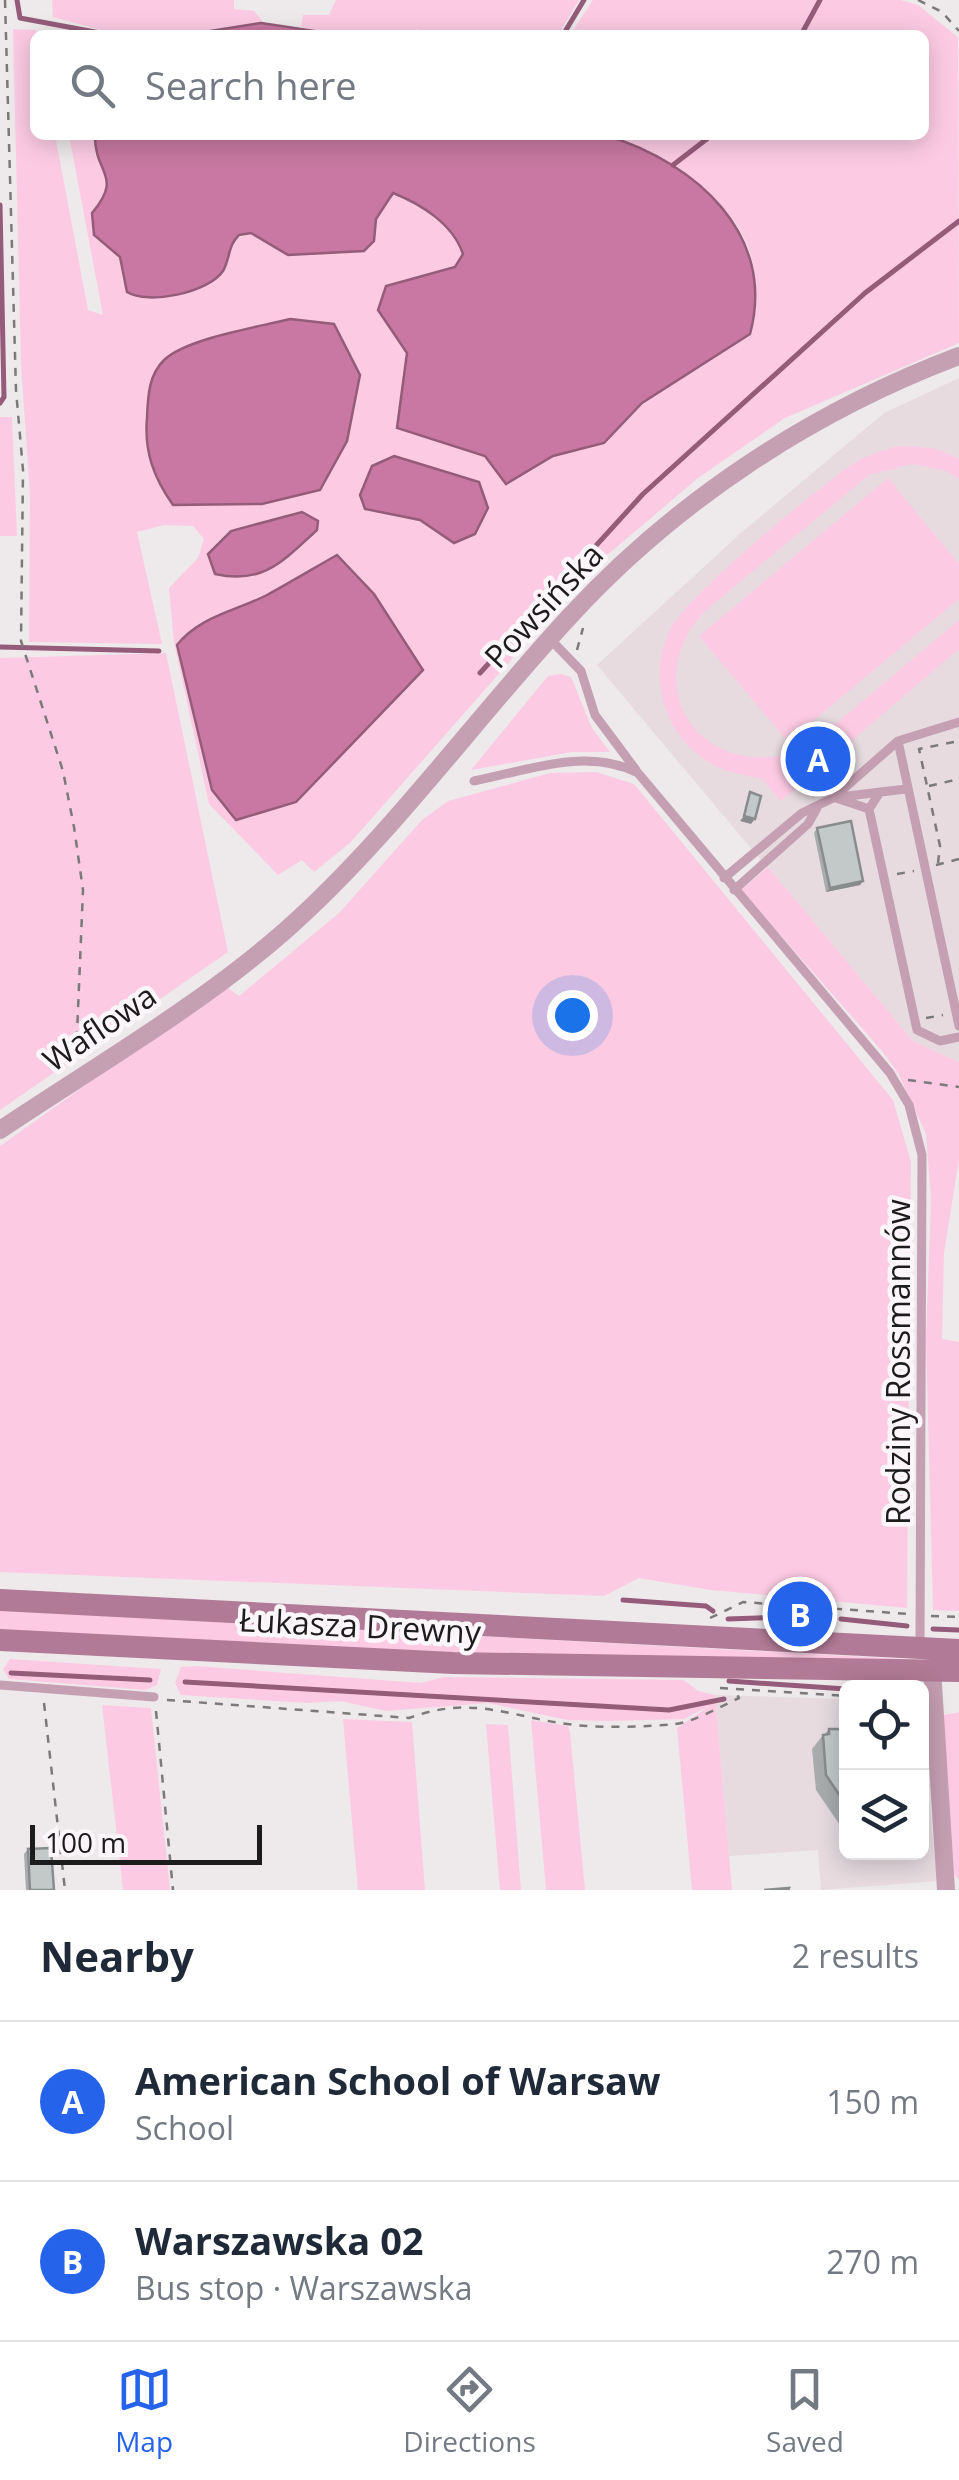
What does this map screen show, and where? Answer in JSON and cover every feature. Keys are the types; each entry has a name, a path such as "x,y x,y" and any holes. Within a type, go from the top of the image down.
{"main road":[{"name":"Łukasza Drewny","path":"0,1600 711,1628 959,1650"},
{"name":"Łukasza Drewny","path":"0,1640 453,1664 959,1671"}],"street":[{"name":"Powsińska","path":"230,972 320,897 550,638 635,552 740,470 855,402 959,356"},
{"name":"Waflowa","path":"0,1130 230,972"},
{"path":"932,1669 946,1890"}],"lane":[{"name":"Rodziny Rossmannów","path":"550,638 580,671 595,715 638,773 896,1081 916,1122 922,1155 920,1648"},
{"path":"724,878 802,813 833,798 898,741 959,722"},
{"path":"898,741 907,789 932,866 959,1026"},
{"path":"474,781 588,758 613,760 638,773"},
{"path":"833,798 907,789"},
{"path":"880,792 869,809 914,1021 917,1030 940,1041 959,1036"},
{"path":"833,798 869,809"},
{"path":"734,890 808,824 817,808"},
{"path":"0,1685 154,1697"}],"path":[{"path":"6,0 16,390 24,470 21,641 63,771 82,890 75,1080"},
{"path":"918,0 942,12 959,32"},
{"path":"932,866 940,846 919,749 959,742"},
{"path":"928,787 959,779"},
{"path":"884,877 959,859"},
{"path":"932,866 939,877"},
{"path":"914,1021 955,1012"},
{"path":"896,1081 919,1079 959,1087"},
{"path":"711,1628 743,1602 959,1618"},
{"path":"40,1688 65,1890"},
{"path":"174,1890 154,1697 409,1718 440,1707 485,1706 573,1724 679,1724 740,1698 734,1689"}],"shaded area":[{"path":"52,0 234,0 234,9 254,11 264,23 218,30 101,30 53,17"},
{"path":"336,0 579,0 561,30 301,27 303,15 329,15"},
{"path":"593,0 901,0 918,5 958,37 959,343 785,418 698,478 592,568 350,843 314,872 302,860 278,875 209,804 174,642 169,588 198,558 204,539 193,526 164,525 137,532 162,644 29,642 30,495 21,364 13,29 36,30 30,30 30,140 56,140 88,310 103,315 70,140 95,140 95,155 108,174 123,282 251,233 288,255 374,241 376,219 393,193 444,224 463,254 455,267 415,277 378,311 407,353 397,427 485,456 507,484 553,456 604,443 642,403 749,334 754,310 754,272 748,248 732,218 679,169 618,140 929,140 929,30 573,30"},
{"path":"261,23 308,30 217,30"},
{"path":"95,140 619,140 671,164 722,208 740,235 751,265 755,298 750,334 642,403 604,443 553,456 506,484 485,456 397,428 407,353 378,310 386,286 455,267 463,254 452,233 435,216 393,193 376,219 374,241 364,251 288,255 251,233 239,235 223,271 205,285 177,295 137,296 127,292 120,257 94,235 92,213 107,182"},
{"path":"290,319 334,324 360,375 347,441 320,490 262,504 173,505 160,485 147,442 149,395 159,366 189,345"},
{"path":"959,378 959,1062 913,1041 597,665 741,533 884,413"},
{"path":"0,417 12,417 17,536 0,536"},
{"path":"900,446 933,448 959,458 959,479 946,471 912,464 869,475 705,611 684,641 676,672 679,700 692,725 713,744 740,755 772,757 808,747 959,620 959,649 781,801 761,778 713,765 677,732 665,708 660,682 665,643 680,614 782,519 856,461"},
{"path":"394,456 479,482 488,508 475,534 454,543 420,520 365,509 360,495 372,466"},
{"path":"888,478 959,564 959,599 788,742 699,636"},
{"path":"302,512 318,521 317,530 271,568 246,576 215,574 208,554 231,531"},
{"path":"337,555 374,594 423,670 296,802 236,820 212,790 177,645 196,627 267,595"},
{"path":"166,653 228,952 0,1110 0,658"},
{"path":"548,676 571,677 592,728 610,752 572,752 471,770"},
{"path":"596,772 634,784 893,1100 911,1162 907,1608 711,1590 639,1578 604,1596 0,1572 0,1146 225,986 239,996 339,913 422,820 448,801 550,773"},
{"path":"768,867 913,1041 959,1062 959,1159 944,1253 942,1339 959,1342 959,1611 933,1610 926,1340 931,1199 926,1134 898,1073 882,1051 741,890"},
{"path":"0,1610 959,1662 436,1653 0,1630"},
{"path":"10,1659 161,1669 157,1685 145,1690 9,1679 3,1669"},
{"path":"181,1667 421,1683 444,1677 684,1680 698,1691 715,1695 732,1890 692,1890 677,1728 711,1705 684,1719 608,1721 567,1720 488,1703 386,1711 341,1701 306,1703 181,1695 175,1683"},
{"path":"715,1695 839,1699 839,1860 929,1860 929,1798 937,1881 821,1890 818,1850 729,1856"},
{"path":"102,1705 151,1708 170,1890 123,1890"},
{"path":"959,1712 959,1880 953,1873 941,1716"},
{"path":"343,1719 412,1722 425,1890 358,1890"},
{"path":"531,1720 568,1726 570,1732 585,1890 546,1890"},
{"path":"486,1724 508,1725 521,1890 500,1890"}],"building":[{"path":"750,792 761,796 755,819 744,816"},
{"path":"851,821 863,881 830,888 817,828"},
{"path":"829,1729 839,1729 839,1794 826,1775 823,1735 829,1734"},
{"path":"51,1848 54,1890 30,1890 28,1849"}],"waterway":[{"path":"17,0 20,18 84,30"},
{"path":"566,30 584,0"},
{"path":"804,30 820,0"},
{"path":"673,165 706,140"},
{"path":"0,205 4,397 0,403"},
{"path":"480,673 643,494 865,293 959,221"},
{"path":"0,647 159,651"},
{"path":"623,1600 706,1606 713,1611"},
{"path":"809,1615 830,1616"},
{"path":"728,1619 782,1617"},
{"path":"841,1619 907,1626"},
{"path":"933,1629 958,1630"},
{"path":"11,1673 150,1680"},
{"path":"729,1681 839,1689"},
{"path":"185,1682 669,1710 724,1699"}],"place":[{"name":"American School of Warsaw","path":"818,759"},
{"name":"Warszawska 02","path":"800,1614"}]}
